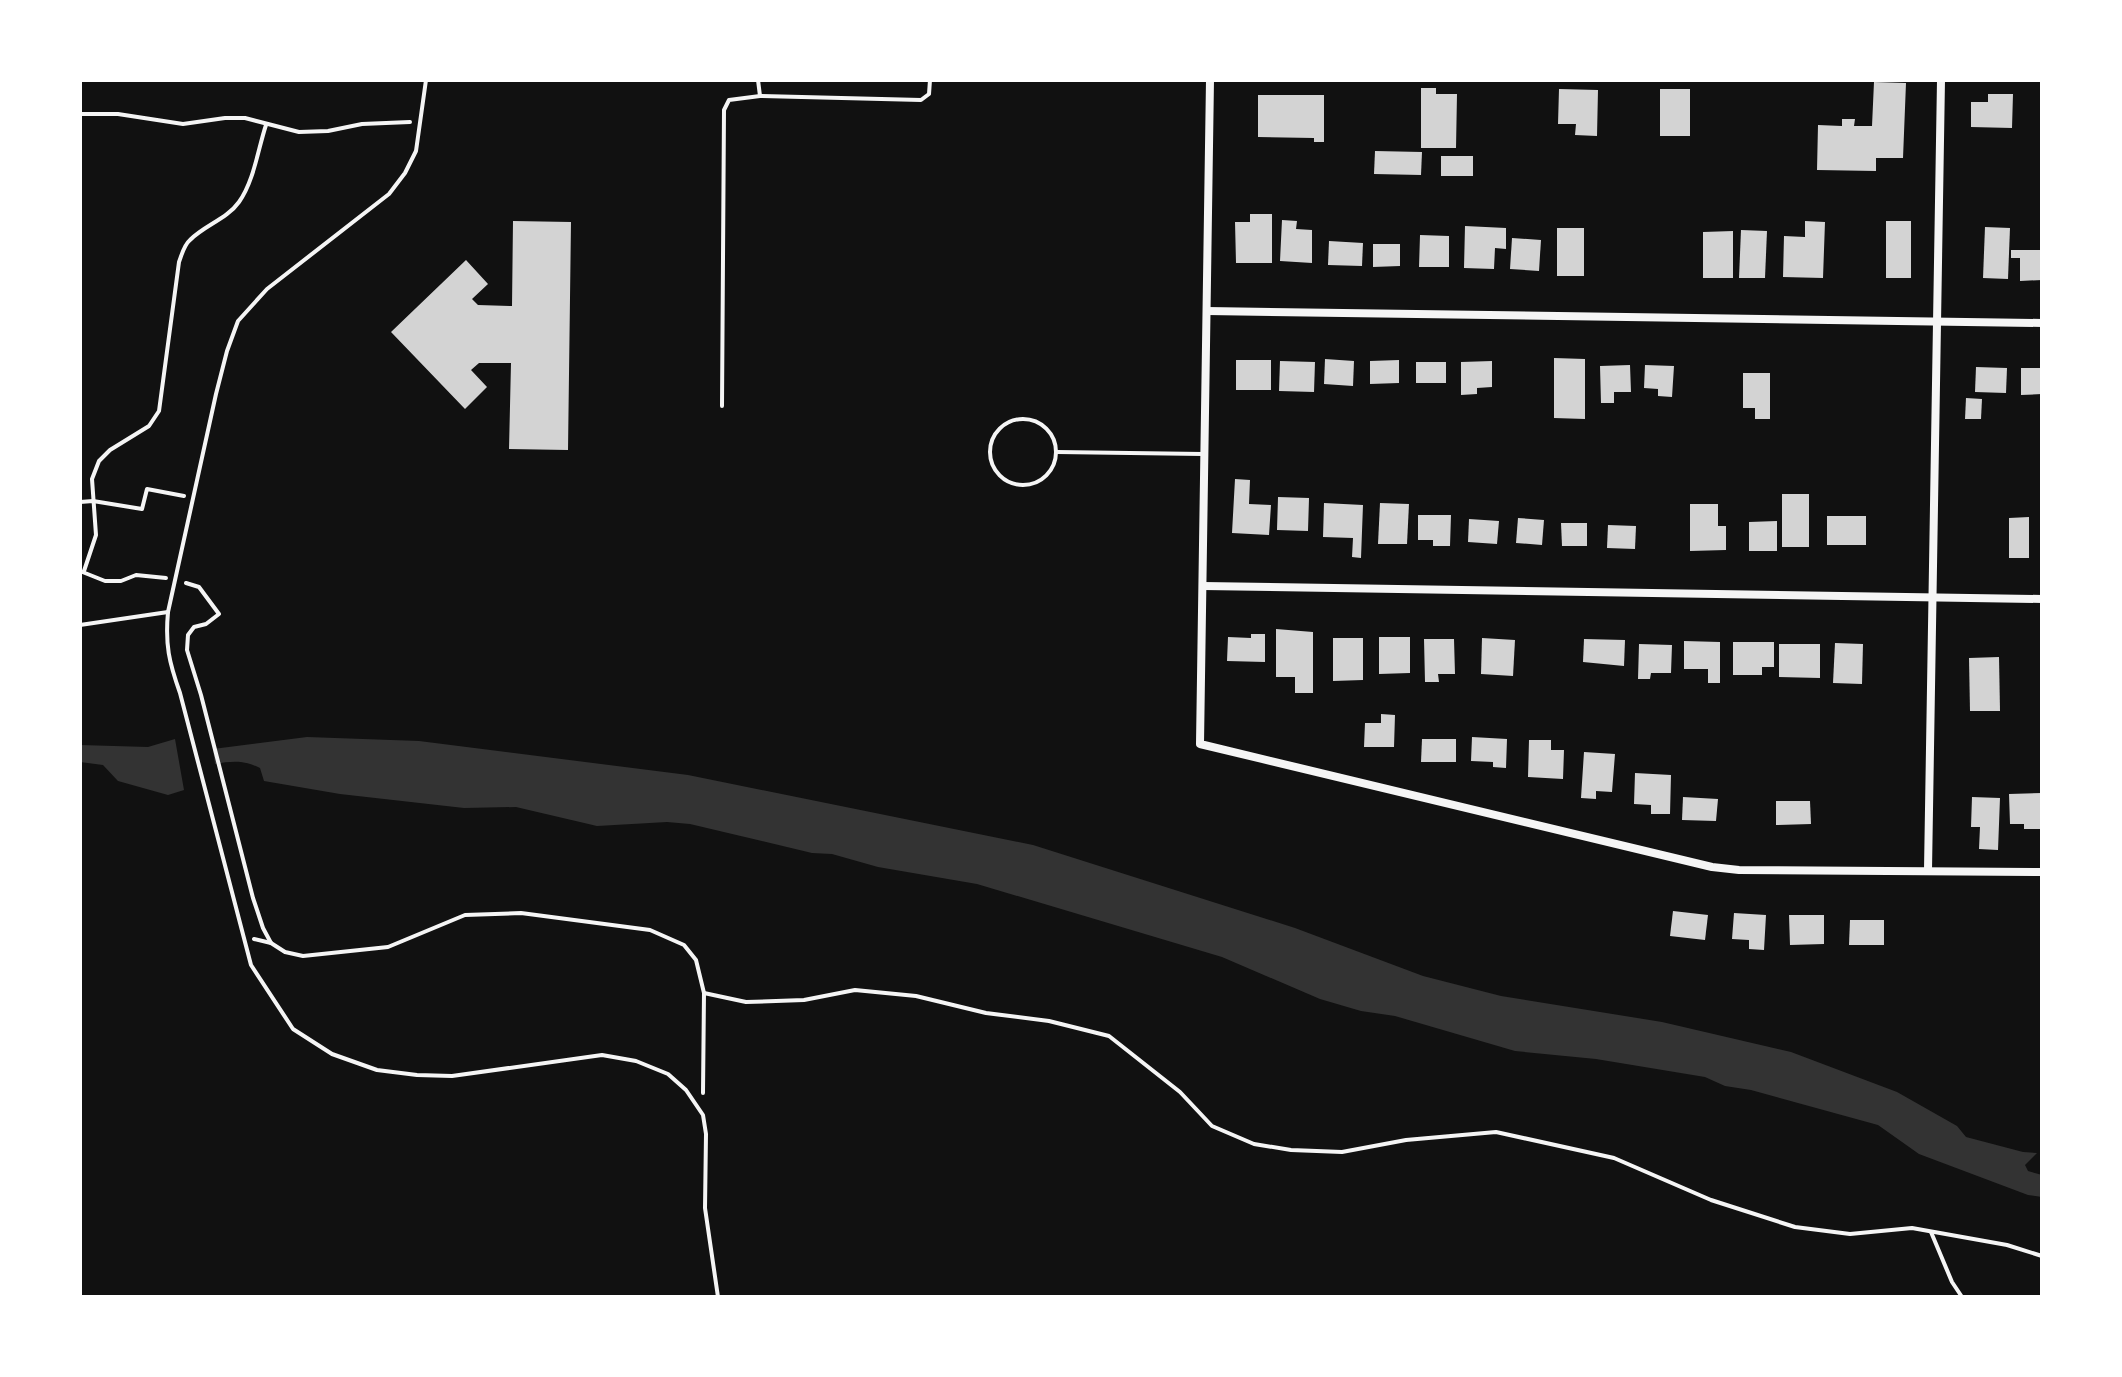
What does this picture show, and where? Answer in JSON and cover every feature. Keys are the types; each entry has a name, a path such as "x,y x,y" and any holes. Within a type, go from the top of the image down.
{"street":[{"path":"1210,80 1200,744 1712,867 1739,870 2042,872"},
{"path":"1928,870 1941,80"},
{"path":"1207,311 2042,323"},
{"path":"1203,586 2042,599"}],"lane":[{"path":"426,80 416,151 389,194 267,289 238,321 227,351 168,612 165,642 169,661 251,965 293,1029 332,1054 377,1070 417,1075 452,1076 602,1055 636,1061 668,1074 686,1090 703,1115 706,1134 705,1208 718,1297"},
{"path":"758,80 760,96"},
{"path":"722,406 724,110 729,100 760,96 921,100 929,94 930,80"},
{"path":"1019,418 1031,419 1050,431 1057,452 1050,472 1042,479 1022,485 1011,483 995,470 989,448 999,428 1019,418"},
{"path":"1057,452 1205,454"},
{"path":"80,625 168,612"}],"path":[{"path":"80,114 118,114 183,124 245,118 299,132 328,131 362,124 420,122"},
{"path":"161,577 136,575 121,581 105,581 82,571 96,535 92,479 99,461 110,450 149,426 159,411 179,262 187,242 209,224 228,214 239,201 248,184 266,125"},
{"path":"80,502 93,501 142,509 147,489 192,498"},
{"path":"184,582 199,587 219,614 206,624 194,627 188,635 187,650 253,898 271,943 285,952 303,956 388,947 465,915 521,913 650,930 684,945 696,960 704,993 703,1115"},
{"path":"704,993 746,1002 804,1000 855,990 916,996 986,1013 1049,1021 1109,1036 1180,1092 1212,1126 1254,1144 1291,1150 1342,1152 1406,1140 1496,1132 1614,1158 1711,1200 1795,1227 1850,1234 1912,1228 2007,1245 2042,1256"},
{"path":"1931,1232 1952,1282 1962,1297"}],"shaded area":[{"path":"307,737 419,741 688,775 1033,845 1295,928 1423,976 1501,996 1662,1022 1791,1052 1897,1092 1957,1126 1966,1137 2037,1153 2025,1165 2028,1171 2042,1175 2042,1197 2028,1195 1919,1154 1878,1125 1751,1090 1725,1086 1705,1077 1596,1059 1515,1051 1395,1016 1361,1011 1320,999 1222,957 977,884 878,867 832,854 812,853 690,824 667,822 597,826 516,807 464,808 340,794 264,781 260,768 249,764 215,764 213,749"},
{"path":"175,739 184,790 168,795 118,781 103,765 80,762 80,745 148,747"}],"building":[{"path":"1874,82 1906,83 1903,158 1876,158 1876,171 1817,170 1818,125 1842,126 1842,119 1855,119 1854,126 1872,126"},
{"path":"1421,88 1436,88 1436,94 1457,94 1456,148 1421,148"},
{"path":"1559,89 1598,90 1597,136 1575,135 1576,124 1558,124"},
{"path":"1660,89 1690,89 1690,136 1660,136"},
{"path":"1988,94 2013,94 2012,128 1971,127 1971,102 1988,102"},
{"path":"1258,95 1324,95 1324,142 1314,142 1314,138 1258,137"},
{"path":"1375,151 1422,152 1421,175 1374,174"},
{"path":"1441,156 1473,156 1473,176 1441,176"},
{"path":"1250,214 1272,214 1272,263 1236,263 1235,222 1250,222"},
{"path":"1282,220 1297,221 1296,229 1312,230 1312,263 1280,261"},
{"path":"513,221 571,222 568,450 509,449 511,363 479,363 471,370 487,387 465,409 391,332 466,260 488,284 472,299 478,305 512,306"},
{"path":"1805,221 1825,222 1823,278 1783,277 1784,236 1805,237"},
{"path":"1886,221 1911,221 1911,278 1886,278"},
{"path":"1465,226 1506,228 1506,249 1495,248 1494,269 1464,268"},
{"path":"1985,227 2010,228 2008,279 1983,278"},
{"path":"1557,228 1584,228 1584,276 1557,276"},
{"path":"1741,230 1767,231 1765,278 1739,278"},
{"path":"1733,231 1733,278 1703,278 1703,232"},
{"path":"1420,235 1449,236 1449,267 1419,267"},
{"path":"1512,238 1541,240 1539,271 1510,269"},
{"path":"1329,241 1363,243 1362,266 1328,265"},
{"path":"1373,244 1400,244 1400,266 1373,267"},
{"path":"2011,250 2042,250 2042,280 2020,281 2020,258 2011,258"},
{"path":"1554,358 1585,359 1585,419 1554,418"},
{"path":"1325,359 1354,361 1353,386 1324,384"},
{"path":"1236,360 1271,360 1271,390 1236,390"},
{"path":"1399,360 1399,383 1370,384 1370,361"},
{"path":"1280,361 1315,362 1314,392 1279,391"},
{"path":"1492,361 1492,387 1477,388 1477,394 1461,395 1461,362"},
{"path":"1416,362 1446,362 1446,383 1416,383"},
{"path":"1630,365 1631,392 1614,392 1614,403 1601,403 1600,366"},
{"path":"1645,365 1674,366 1672,397 1658,396 1658,389 1644,388"},
{"path":"1976,367 2007,368 2006,393 1975,392"},
{"path":"2021,368 2042,368 2042,394 2021,395"},
{"path":"1743,373 1770,373 1770,419 1755,419 1755,408 1743,408"},
{"path":"1966,398 1982,399 1981,419 1965,419"},
{"path":"1235,479 1250,480 1249,504 1271,505 1269,535 1232,533"},
{"path":"1782,494 1809,494 1809,547 1782,547"},
{"path":"1278,497 1309,498 1308,531 1277,530"},
{"path":"1324,503 1363,505 1361,558 1352,557 1353,538 1323,537"},
{"path":"1380,503 1409,504 1407,544 1378,544"},
{"path":"1690,504 1718,504 1718,526 1726,526 1726,550 1690,551"},
{"path":"1418,515 1451,515 1450,546 1433,546 1433,540 1418,540"},
{"path":"1827,516 1866,516 1866,545 1827,545"},
{"path":"2029,517 2029,558 2009,558 2009,518"},
{"path":"1518,518 1544,520 1542,545 1516,543"},
{"path":"1469,519 1499,521 1497,544 1468,542"},
{"path":"1777,521 1777,551 1749,551 1749,522"},
{"path":"1561,523 1587,523 1587,546 1562,546"},
{"path":"1608,525 1636,526 1635,549 1607,548"},
{"path":"1276,629 1313,632 1313,693 1295,693 1295,677 1276,677"},
{"path":"1251,634 1265,634 1265,662 1227,661 1228,637 1251,638"},
{"path":"1379,637 1410,637 1410,673 1379,674"},
{"path":"1333,638 1363,638 1363,680 1333,681"},
{"path":"1482,638 1515,640 1513,676 1481,674"},
{"path":"1424,639 1454,639 1455,674 1438,674 1439,682 1425,682"},
{"path":"1584,639 1625,640 1624,666 1583,662"},
{"path":"1684,641 1720,642 1720,683 1708,683 1708,669 1684,669"},
{"path":"1733,642 1774,642 1774,667 1762,667 1762,675 1733,675"},
{"path":"1835,643 1863,644 1862,684 1833,683"},
{"path":"1639,644 1672,645 1671,673 1651,673 1650,679 1638,679"},
{"path":"1779,644 1820,644 1820,678 1779,677"},
{"path":"1999,657 2000,711 1970,711 1969,658"},
{"path":"1381,714 1395,715 1394,747 1364,747 1365,723 1381,723"},
{"path":"1472,737 1507,739 1506,768 1493,767 1493,762 1471,761"},
{"path":"1422,739 1456,739 1456,762 1421,762"},
{"path":"1529,740 1551,740 1551,750 1564,750 1563,779 1528,777"},
{"path":"1584,752 1615,754 1612,792 1596,791 1596,799 1581,798"},
{"path":"1635,773 1671,775 1670,814 1651,814 1651,805 1634,804"},
{"path":"2042,793 2042,829 2024,829 2024,824 2010,824 2009,794"},
{"path":"1683,797 1718,799 1716,821 1682,820"},
{"path":"1972,797 2000,798 1998,850 1979,849 1980,827 1971,827"},
{"path":"1776,801 1810,801 1811,824 1776,825"},
{"path":"1673,911 1708,915 1705,940 1670,936"},
{"path":"1734,913 1766,915 1764,950 1749,949 1749,940 1732,939"},
{"path":"1789,915 1824,915 1824,944 1790,945"},
{"path":"1850,920 1884,920 1884,945 1849,945"}]}
